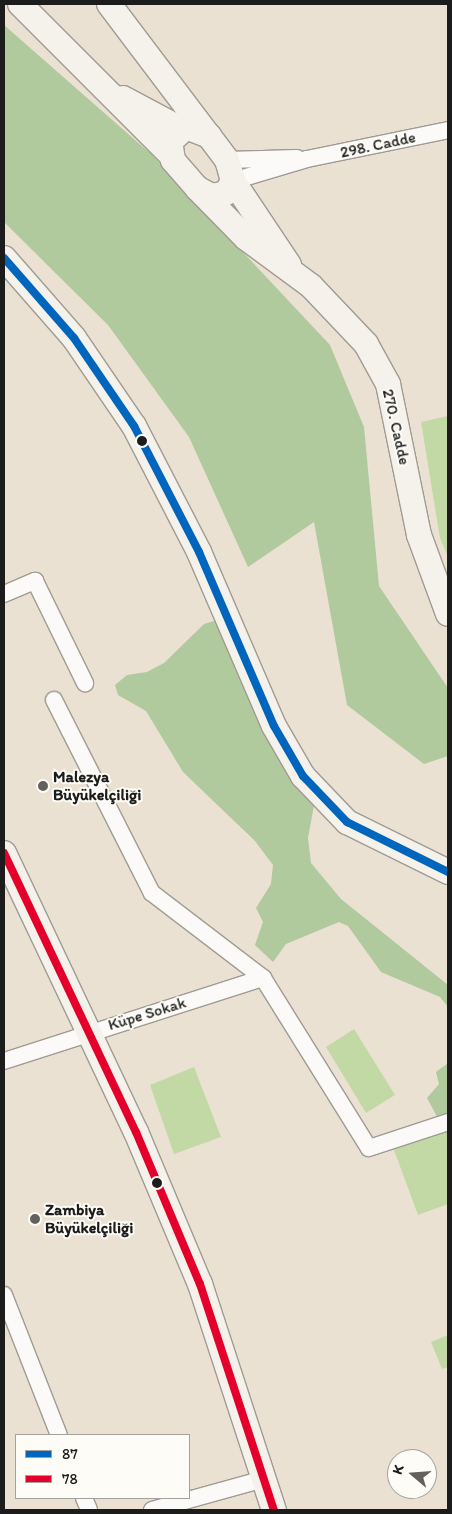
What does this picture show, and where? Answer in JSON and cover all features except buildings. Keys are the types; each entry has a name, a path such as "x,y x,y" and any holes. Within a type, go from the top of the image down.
{"street":[{"name":"270. Cadde","path":"20,4 170,154 197,188 246,238 291,269 344,318 366,344 388,384 419,534 448,614"},
{"name":"270. Cadde","path":"109,4 166,75 209,136 291,269"},
{"name":"270. Cadde","path":"158,117 169,114 175,103 166,75"},
{"path":"108,91 182,129 196,128 209,136"},
{"path":"170,154 170,142 182,129"},
{"name":"298. Cadde","path":"230,170 307,159 448,130"},
{"path":"197,188 221,196 230,170"},
{"path":"4,258 74,338 134,426 199,552 274,726 303,776 346,822 448,872"},
{"path":"4,594 35,581 86,683"},
{"path":"54,700 152,893 263,978 369,1148 448,1122"},
{"path":"4,853 87,1032 136,1132 200,1284 267,1478 274,1510"},
{"name":"Küpe Sokak","path":"4,1061 87,1032 263,978"},
{"path":"4,1296 60,1434"},
{"path":"152,1510 267,1478"}],"green space":[{"path":"4,25 151,154 330,345 364,427 379,586 448,688 448,756 424,764 347,705 314,522 248,567 189,437 108,325 4,222"},
{"path":"448,416 448,557 440,538 421,422"},
{"path":"221,619 316,794 308,838 311,863 341,899 448,985 448,1007 440,997 381,972 348,926 339,922 286,944 273,962 255,945 263,922 256,908 271,884 273,865 255,841 183,772 146,711 118,695 115,685 127,675 147,672 164,663 204,624"},
{"path":"354,1029 395,1095 366,1113 326,1047"},
{"path":"448,1063 448,1122 441,1124 427,1098 439,1084 436,1072"},
{"path":"194,1067 221,1137 174,1154 150,1085"},
{"path":"448,1122 448,1204 418,1215 391,1142"},
{"path":"448,1335 448,1367 442,1369 431,1342"}],"transit line":[{"name":"87","path":"4,258 74,338 134,426 199,552 274,726 303,776 347,822 448,872"},
{"name":"78","path":"4,853 136,1132 200,1284 274,1510"}],"place":[{"name":"Malezya Büyükelçiliği","path":"43,786"},
{"name":"Zambiya Büyükelçiliği","path":"35,1219"}]}
